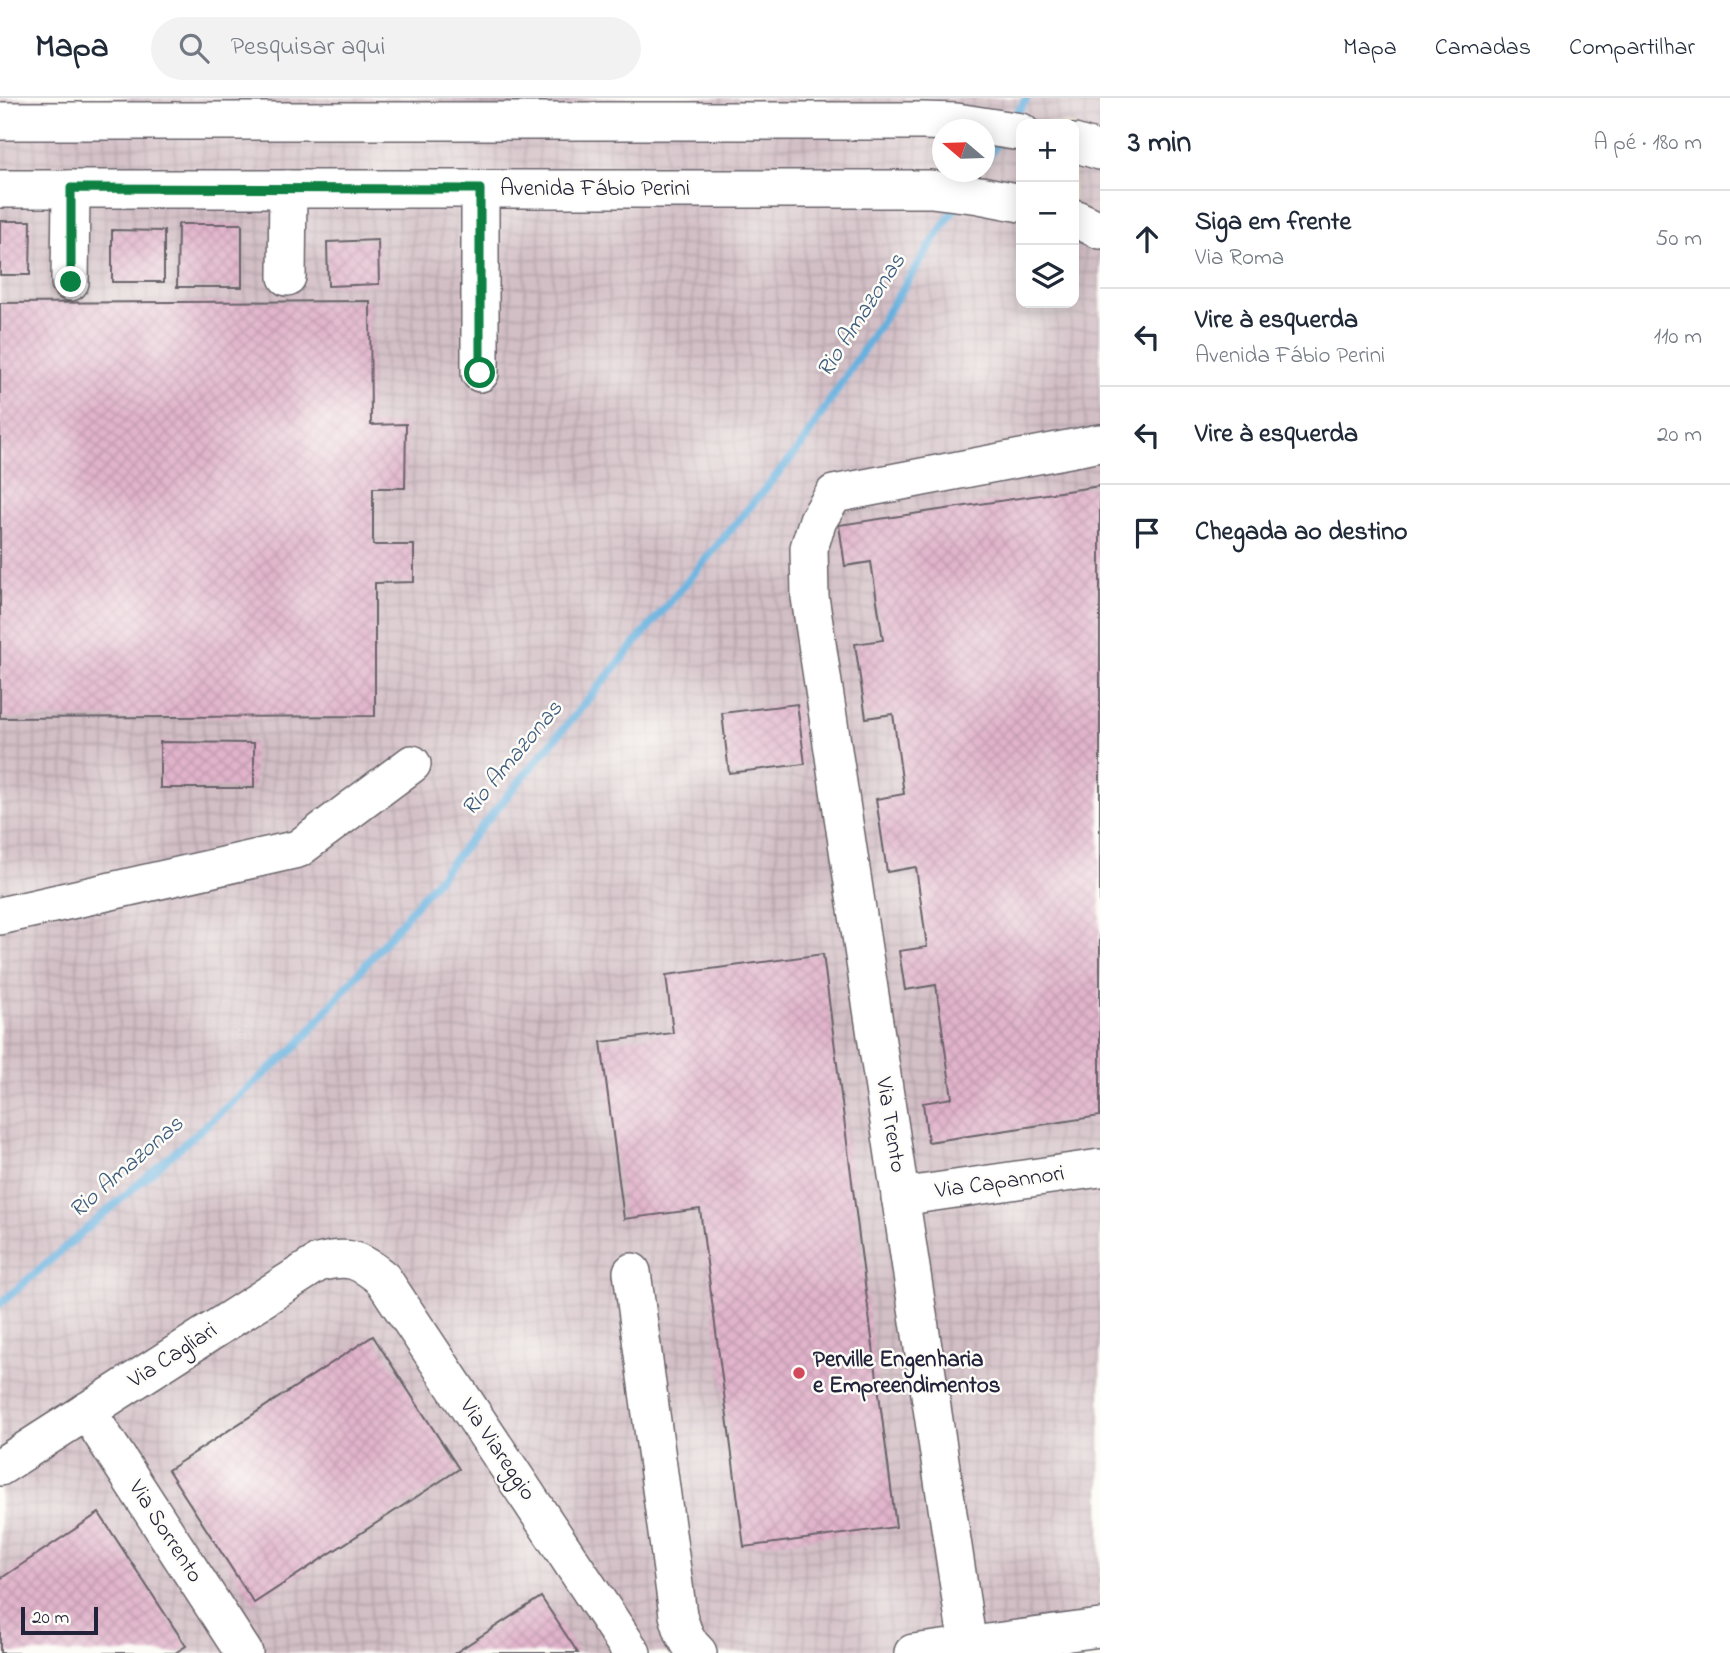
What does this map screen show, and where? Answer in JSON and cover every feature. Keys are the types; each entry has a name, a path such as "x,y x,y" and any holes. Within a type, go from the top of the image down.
{"street":[{"path":"0,121 480,109 920,109 1016,131"},
{"path":"1079,145 1100,150"},
{"name":"Avenida Fábio Perini","path":"0,188 931,189 1016,202"},
{"path":"71,188 71,282"},
{"path":"287,277 288,189"},
{"path":"480,189 480,373"},
{"path":"1079,220 1100,230"},
{"name":"Via Trento","path":"968,1649 810,597 809,548 818,520 834,494 1100,443"},
{"path":"0,916 298,849 412,764"},
{"name":"Via Capannori","path":"901,1197 1100,1168"},
{"name":"Via Cagliari","path":"0,1467 318,1262 335,1258 351,1259"},
{"name":"Via Viareggio","path":"351,1259 368,1267 383,1279 632,1653"},
{"path":"632,1272 678,1615 683,1634 698,1653"},
{"name":"Via Sorrento","path":"87,1411 244,1653"},
{"path":"655,1653 675,1588"},
{"path":"913,1653 968,1649 1100,1628"}],"shaded area":[{"path":"0,98 1100,98 1100,1653 0,1653"}],"building":[{"path":"0,221 31,221 30,275 0,275"},
{"path":"178,224 242,224 242,287 177,287"},
{"path":"112,230 164,231 164,282 112,282"},
{"path":"378,240 379,284 328,286 327,242"},
{"path":"370,301 371,425 406,424 405,488 373,488 373,545 414,545 414,582 375,583 375,716 0,718 0,303"},
{"path":"1100,486 1100,1116 928,1142 923,1103 952,1098 936,985 905,990 899,951 927,947 916,867 887,872 876,799 904,794 893,714 866,718 855,644 883,640 871,562 845,566 839,525"},
{"path":"797,704 805,764 729,773 722,713"},
{"path":"160,742 254,743 254,788 160,788"},
{"name":"Perville Engenharia e Empreendimentos","path":"823,954 896,1527 744,1547 700,1209 624,1219 601,1042 673,1033 666,975"},
{"path":"373,1336 459,1469 254,1603 168,1470"},
{"path":"99,1513 186,1646 175,1653 0,1653 0,1579"},
{"path":"541,1597 578,1653 455,1653"}],"waterway":[{"name":"Rio Amazonas","path":"1013,119 1027,98"},
{"name":"Rio Amazonas","path":"995,146 1000,139"},
{"name":"Rio Amazonas","path":"0,1304 298,1045 801,446 958,203"}],"place":[{"name":"Perville Engenharia e Empreendimentos","path":"799,1373"}],"route":[{"path":"71,282 71,188 480,189 480,373"}]}
